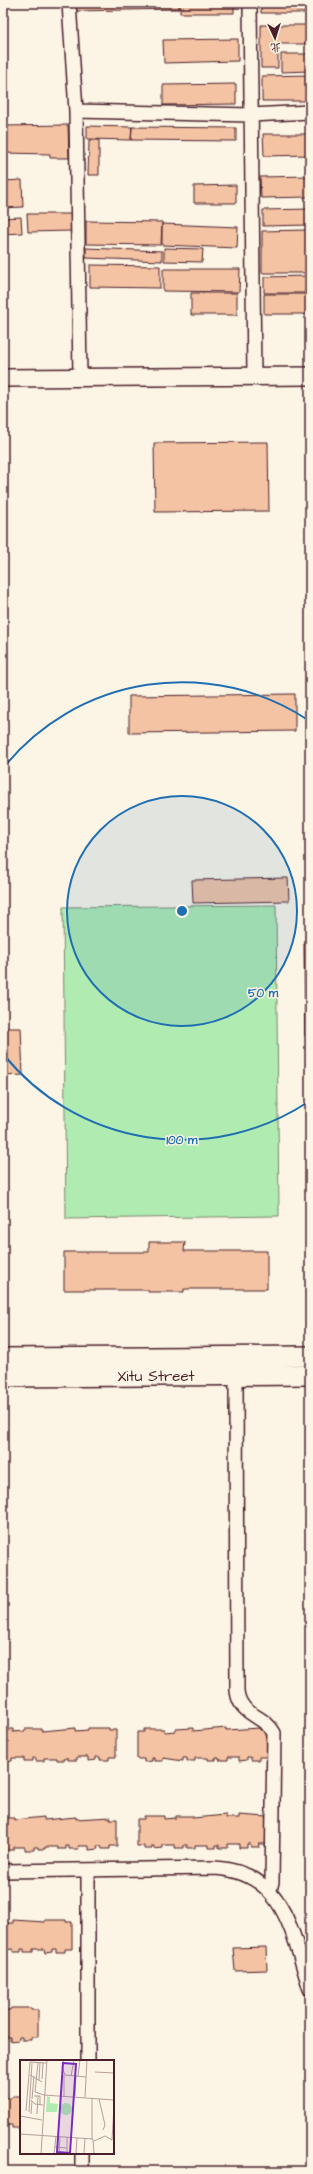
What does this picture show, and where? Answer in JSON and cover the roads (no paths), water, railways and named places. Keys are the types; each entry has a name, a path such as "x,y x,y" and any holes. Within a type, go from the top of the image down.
{"main road":[{"name":"Xitu Street","path":"3,1358 310,1356"},
{"name":"Xitu Street","path":"3,1377 310,1375"}],"street":[{"path":"69,3 76,111 80,377"},
{"path":"250,3 254,376"},
{"path":"76,111 251,115 310,112"},
{"path":"3,378 310,376"},
{"path":"236,1376 237,1691 240,1705 271,1727 274,1733 272,1882 270,1890"},
{"path":"3,1870 88,1871 226,1869 244,1873 270,1890 285,1914 310,1989"},
{"path":"88,1871 88,2060"},
{"path":"82,2154 82,2171"}]}
